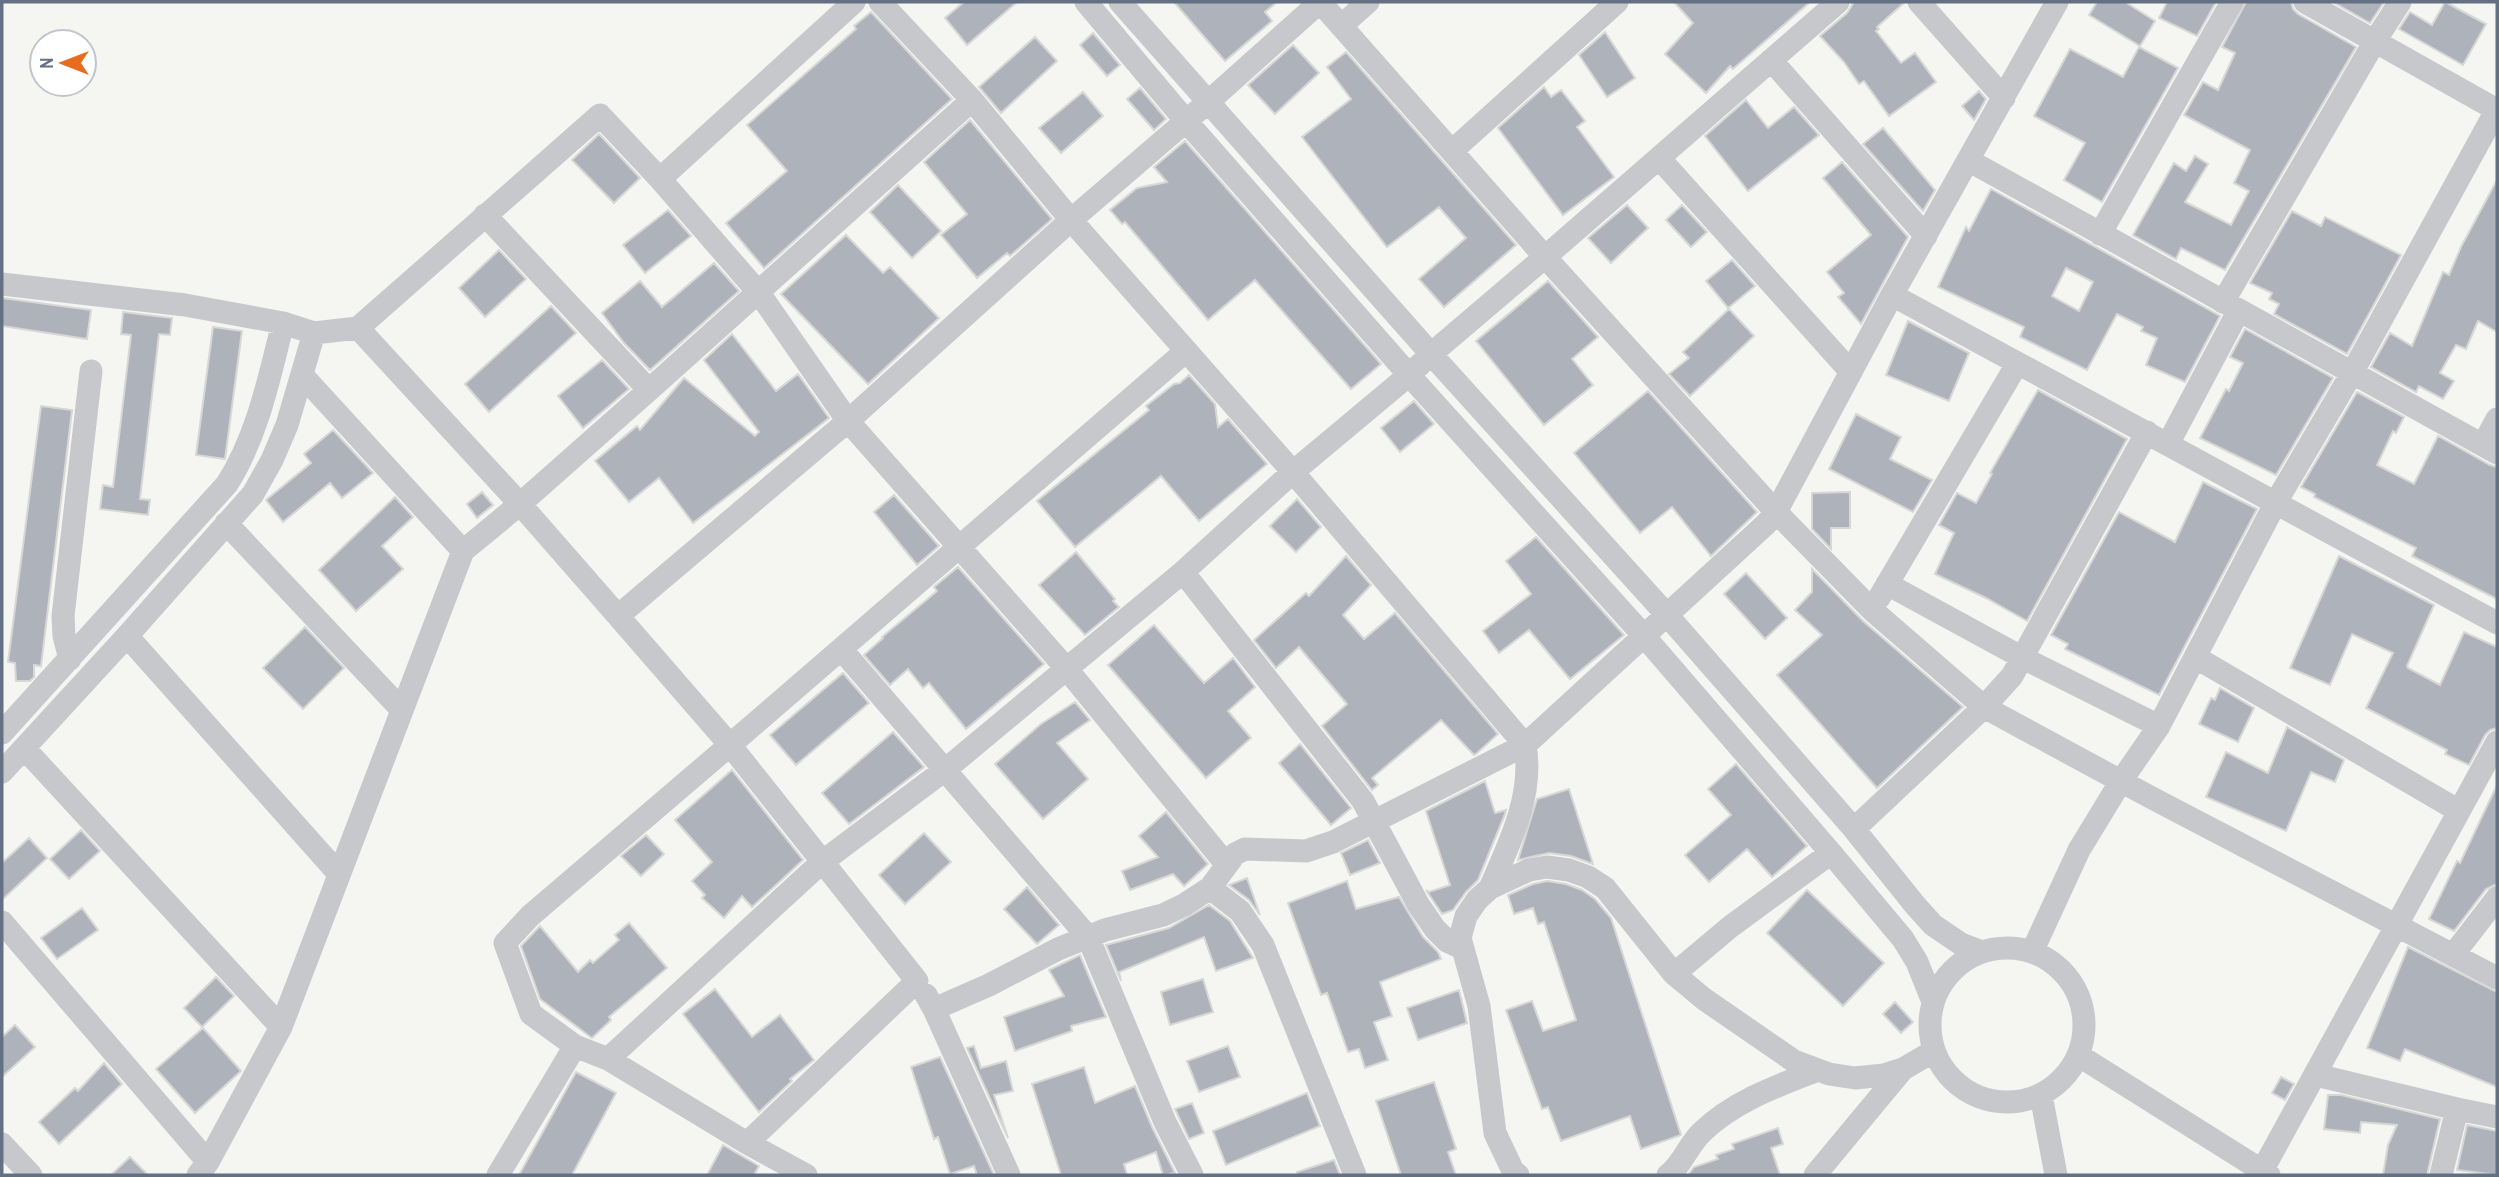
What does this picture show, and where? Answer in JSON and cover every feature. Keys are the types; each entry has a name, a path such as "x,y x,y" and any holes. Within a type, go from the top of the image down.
{"street":[{"path":"660,179 854,2"},
{"path":"880,2 972,100 1071,220 1293,472 1525,745 1528,764 1519,813 1490,888"},
{"path":"1086,2 1186,121 1409,375 1644,636 1831,853 1903,939 1917,962 1933,1002"},
{"path":"1119,2 1430,354 1667,615 1854,829 1933,925 1961,944 1982,952"},
{"path":"618,616 848,421 1071,220 1208,103 1320,2 1545,257 1776,512 1872,610 1984,707 2497,978"},
{"path":"1341,26 1368,2"},
{"path":"1452,151 1617,2"},
{"path":"608,1059 822,862 946,769 1182,572 1293,472 1409,375 1838,2"},
{"path":"1919,2 2004,98"},
{"path":"934,1009 989,985 1058,949 1088,937 1163,915 1184,905 1210,888 1226,864 1235,854 1245,849 1306,851 1333,842 1525,745 1776,512 1892,295 2057,2"},
{"path":"2100,234 2232,2"},
{"path":"2032,952 2079,850 2121,781 2159,726 2276,502 2352,373 2497,109 2305,2"},
{"path":"2168,444 2231,306 2375,41 2400,2"},
{"path":"1770,60 1926,236"},
{"path":"2,922 203,1169 281,1027 463,551 759,293 972,100"},
{"path":"2,284 185,305 283,323 314,332 358,328 600,115 660,179 759,293 848,421 1066,668 1226,864"},
{"path":"1659,158 1851,372"},
{"path":"1968,160 2490,449 2497,419"},
{"path":"485,215 649,390"},
{"path":"1892,295 2497,623"},
{"path":"2,733 227,484 240,464 256,427 283,323"},
{"path":"358,328 520,504 730,745 917,981 934,1009 1009,1175"},
{"path":"2,772 253,494 287,425 314,332"},
{"path":"806,1175 747,1143 608,1059 575,1046 531,1014 505,943 530,916 1186,351"},
{"path":"1872,610 2017,364"},
{"path":"70,659 64,636 63,616 91,371"},
{"path":"302,374 463,551"},
{"path":"1854,829 1984,707 2012,676 2147,432"},
{"path":"226,523 402,710"},
{"path":"1182,572 1363,801 1418,904 1441,935 1462,948"},
{"path":"1887,584 2023,658 2159,726"},
{"path":"127,636 339,874"},
{"path":"842,650 1088,937 1165,1122 1192,1175"},
{"path":"2195,657 2459,811"},
{"path":"2078,1055 2262,1174 2497,742"},
{"path":"24,748 281,1027"},
{"path":"1674,974 1730,927 1831,853"},
{"path":"1518,1175 1513,1171 1495,1132 1479,1006 1460,938 1466,916 1477,900 1490,888 1529,870 1547,867 1569,870 1588,877 1605,888 1674,974 1704,999 1794,1062 1855,1078 1884,1075 1903,1069 1934,1051"},
{"path":"1210,888 1240,911 1263,945 1355,1175"},
{"path":"2453,955 2497,898"},
{"path":"2007,948 2032,952 2054,964 2072,983 2077,994 2082,1006 2084,1031 2078,1055 2063,1078 2040,1095 2016,1102 1990,1101 1966,1091 1947,1073 1934,1051 1930,1026 1933,1002 1944,981 1961,963 1982,952 2007,948"},
{"path":"747,1143 917,981"},
{"path":"499,1175 575,1046"},
{"path":"1815,1175 1903,1069"},
{"path":"1668,1175 1676,1169 1703,1131 1734,1107 1764,1091 1818,1070"},
{"path":"2316,1075 2497,1117"},
{"path":"2040,1095 2056,1175"},
{"path":"2441,1175 2457,1109"},
{"path":"2,1144 31,1175"}],"building":[{"path":"964,2 1017,2 967,45 945,18"},
{"path":"1174,2 1277,2 1265,12 1272,21 1225,61"},
{"path":"1674,2 1810,2 1733,69 1730,66 1706,93 1665,54 1693,23"},
{"path":"1854,2 1905,2 1877,27 1879,29 1876,31 1901,63 1915,53 1936,82 1889,116 1864,81 1859,84 1844,62 1820,36 1847,13"},
{"path":"2097,2 2125,2 2155,21 2140,46 2089,15"},
{"path":"2167,2 2216,2 2197,36 2159,18"},
{"path":"2246,2 2291,2 2298,14 2356,47 2225,270 2181,248 2176,259 2133,235 2174,163 2186,171 2195,156 2208,164 2185,202 2231,225 2249,191 2234,183 2250,150 2184,115 2203,82 2218,90 2235,53 2222,47"},
{"path":"2333,2 2384,2 2370,23"},
{"path":"2445,2 2486,24 2463,65 2399,29 2410,12 2432,25"},
{"path":"871,12 952,99 764,268 726,223 787,171 747,125 856,29 854,26"},
{"path":"1605,32 1635,78 1607,97 1579,55"},
{"path":"1093,33 1120,65 1107,76 1080,45"},
{"path":"1035,37 1057,61 1001,113 979,87"},
{"path":"1293,45 1319,73 1275,114 1248,85"},
{"path":"2139,47 2178,68 2102,202 2064,180 2085,143 2034,116 2070,49 2123,77"},
{"path":"1346,52 1516,245 1444,307 1419,279 1466,238 1439,207 1387,247 1302,137 1351,99 1327,67"},
{"path":"1544,87 1551,97 1561,90 1585,121 1577,127 1614,177 1563,215 1498,128"},
{"path":"1140,88 1166,119 1154,130 1127,99"},
{"path":"1979,91 1986,99 1974,120 1962,106"},
{"path":"1083,92 1103,116 1061,153 1039,128"},
{"path":"1746,100 1768,128 1794,107 1819,135 1748,191 1705,136"},
{"path":"970,120 1052,219 1010,256 1007,253 977,278 941,235 967,214 924,162"},
{"path":"1883,128 1935,190 1923,211 1863,144"},
{"path":"599,134 640,178 614,203 572,160"},
{"path":"1185,141 1381,364 1351,389 1255,280 1208,320 1125,222 1122,224 1110,210 1137,188 1167,182 1154,167"},
{"path":"1842,162 1908,237 1861,324 1838,297 1844,293 1827,272 1871,235 1823,178"},
{"path":"2497,180 2497,332 2478,321 2466,349 2456,345 2440,373 2454,381 2443,399 2419,386 2416,392 2371,367 2390,333 2412,346 2443,272 2449,275"},
{"path":"898,185 941,231 912,258 870,212"},
{"path":"1991,189 2220,316 2185,382 2146,365 2157,338 2141,331 2143,327 2117,314 2087,370 2020,337 2024,327 1938,287 1966,227 1969,231","holes":["2066,268 2093,282 2079,311 2052,296"]},
{"path":"1627,205 1648,228 1611,263 1588,238"},
{"path":"1682,205 1707,232 1691,247 1666,220"},
{"path":"668,210 691,236 645,273 623,245"},
{"path":"2292,211 2321,226 2325,217 2401,255 2347,354 2274,314 2279,304 2269,299 2272,293 2250,283"},
{"path":"846,235 883,273 890,267 939,318 868,384 781,294"},
{"path":"499,250 526,279 485,317 459,288"},
{"path":"1732,260 1755,286 1728,308 1706,281"},
{"path":"714,263 739,291 650,370 624,343 602,313 640,281 662,307"},
{"path":"1548,281 1598,337 1572,359 1593,385 1544,425 1476,341"},
{"path":"2,298 91,310 87,339 2,326"},
{"path":"551,306 576,333 489,412 465,384"},
{"path":"1729,309 1754,336 1690,396 1669,374 1689,358 1683,352"},
{"path":"123,312 172,318 170,335 159,334 140,499 150,500 148,515 100,509 103,485 113,487 131,335 121,334"},
{"path":"1908,321 1969,353 1949,401 1886,375"},
{"path":"213,327 242,331 225,459 196,455"},
{"path":"2245,329 2333,378 2276,475 2200,438 2243,363 2230,357"},
{"path":"732,334 776,391 798,374 829,418 693,523 659,478 629,502 595,461 637,426 640,430 684,378 755,436 759,432 704,360"},
{"path":"602,360 629,389 583,428 558,396"},
{"path":"1189,375 1215,404 1218,427 1228,419 1267,464 1199,521 1161,476 1075,547 1037,501 1149,410 1146,406"},
{"path":"2038,390 2127,439 2027,621 1935,574 1954,533 1939,525 1957,493 1976,503 1992,474 1990,473"},
{"path":"1648,391 1757,512 1711,556 1672,507 1640,533 1574,453"},
{"path":"2357,392 2404,417 2396,433 2393,431 2377,465 2414,484 2438,436 2497,467 2497,599 2412,556 2416,548 2314,497 2315,494 2301,487"},
{"path":"1414,401 1434,424 1400,452 1381,428"},
{"path":"41,406 72,410 41,666 34,665 34,677 30,681 16,681 15,663 8,662"},
{"path":"1856,414 1901,437 1890,459 1932,480 1913,512 1829,469"},
{"path":"333,430 373,473 342,498 330,483 283,522 266,500 311,463 304,454"},
{"path":"2203,482 2257,509 2159,695 2065,649 2068,644 2051,635 2119,512 2175,542"},
{"path":"482,492 493,505 477,518 467,504"},
{"path":"1850,492 1850,528 1831,528 1831,549 1812,529 1812,493"},
{"path":"894,495 939,546 917,565 874,512"},
{"path":"395,497 413,517 382,546 403,569 356,611 319,570"},
{"path":"1297,499 1321,527 1296,552 1270,526"},
{"path":"1536,537 1624,635 1570,679 1529,630 1499,653 1483,631 1531,594 1506,561"},
{"path":"1076,552 1119,607 1085,635 1039,585"},
{"path":"1346,556 1371,585 1343,615 1364,639 1395,613 1498,734 1476,754 1474,755 1441,720 1372,778 1378,785 1372,790 1322,726 1347,704 1299,647 1276,668 1254,640 1306,593 1309,596"},
{"path":"2339,556 2434,605 2408,668 2440,685 2464,632 2497,647 2497,728 2485,735 2469,765 2445,754 2447,750 2366,708 2393,653 2352,634 2330,685 2290,668"},
{"path":"958,567 1044,664 966,729 929,683 923,688 908,669 890,685 864,655 937,591 934,587"},
{"path":"1812,569 1863,621 1963,707 1877,788 1777,675 1822,635 1795,610 1812,592"},
{"path":"1746,573 1787,618 1765,639 1724,594"},
{"path":"1154,625 1204,683 1233,658 1255,687 1228,711 1251,738 1206,778 1108,665"},
{"path":"305,627 344,668 303,709 263,668"},
{"path":"843,673 869,703 796,765 770,735"},
{"path":"2220,688 2254,708 2238,742 2199,724 2211,698 2215,700"},
{"path":"1075,702 1090,720 1057,743 1088,779 1043,819 995,764 1041,724"},
{"path":"2287,727 2344,760 2335,782 2311,772 2286,831 2206,797 2226,752 2268,773"},
{"path":"893,732 924,767 849,824 822,793"},
{"path":"1300,744 1351,808 1331,825 1279,763"},
{"path":"1736,764 1807,846 1772,877 1747,849 1709,882 1685,855 1731,815 1708,789"},
{"path":"732,770 803,860 752,907 742,896 724,918 702,898 705,895 692,881 712,862 675,820"},
{"path":"1485,781 1495,813 1506,810 1505,814 1478,880 1453,910 1442,914 1426,890 1429,892 1450,885 1426,811"},
{"path":"2497,785 2497,884 2486,889 2454,931 2429,919 2457,861 2460,863"},
{"path":"1569,789 1593,864 1571,856 1549,853 1518,860 1537,799"},
{"path":"1166,812 1208,864 1184,886 1173,874 1130,890 1122,871 1158,857 1139,836"},
{"path":"81,830 100,851 69,879 50,859"},
{"path":"924,833 951,862 905,904 879,875"},
{"path":"646,835 664,854 641,876 621,856"},
{"path":"29,838 47,858 2,900 2,863"},
{"path":"1368,840 1380,863 1350,875 1341,853"},
{"path":"1247,878 1260,915 1249,900 1229,885"},
{"path":"1347,881 1356,909 1399,897 1423,937 1438,952 1441,959 1380,982 1392,1016 1374,1022 1388,1060 1365,1068 1359,1049 1348,1052 1327,993 1321,995 1288,903"},
{"path":"1547,881 1582,890 1595,899 1611,918 1681,1135 1641,1149 1630,1116 1561,1141 1548,1107 1542,1109 1506,1010 1532,1001 1543,1031 1576,1020 1544,922 1538,924 1533,908 1514,914 1508,895"},
{"path":"1027,887 1059,925 1037,944 1004,909"},
{"path":"1807,890 1884,963 1843,1006 1767,933"},
{"path":"1209,905 1230,921 1253,958 1216,971 1204,937 1119,972 1121,981 1106,945 1169,928"},
{"path":"82,908 98,930 57,959 41,938"},
{"path":"629,923 667,968 609,1017 611,1020 592,1038 540,999 521,946 540,926 578,972 590,960 593,963 619,940 615,935"},
{"path":"2408,947 2497,992 2497,1087 2405,1049 2400,1061 2367,1048"},
{"path":"1080,955 1106,1017 1071,1026 1072,1031 1015,1051 1004,1017 1064,996 1049,970"},
{"path":"216,977 234,996 202,1027 184,1008"},
{"path":"1203,979 1213,1012 1170,1025 1161,992"},
{"path":"715,989 752,1037 780,1015 814,1060 790,1079 792,1081 759,1112 683,1014"},
{"path":"1459,990 1467,1023 1418,1040 1407,1008"},
{"path":"1895,1002 1913,1022 1901,1033 1883,1014"},
{"path":"15,1025 35,1047 2,1077 2,1037"},
{"path":"203,1028 241,1071 195,1113 156,1069"},
{"path":"974,1046 981,1068 1006,1061 1013,1091 994,1095 1008,1138 967,1048"},
{"path":"1228,1046 1240,1077 1199,1092 1187,1061"},
{"path":"940,1057 994,1175 977,1175 974,1166 950,1174 938,1137 934,1139 911,1067"},
{"path":"104,1063 122,1084 59,1144 39,1122 75,1088 78,1091"},
{"path":"1084,1067 1095,1103 1135,1086 1175,1173 1163,1175 1156,1152 1124,1164 1127,1175 1061,1175 1032,1084"},
{"path":"576,1072 616,1093 572,1175 519,1175"},
{"path":"2281,1077 2294,1084 2285,1100 2272,1093"},
{"path":"1434,1082 1456,1149 1448,1152 1456,1175 1401,1175 1376,1101"},
{"path":"1307,1093 1320,1126 1226,1165 1213,1131"},
{"path":"2328,1095 2341,1095 2440,1119 2427,1175 2383,1175 2388,1145 2397,1125 2361,1122 2360,1133 2324,1129"},
{"path":"1192,1103 1204,1133 1189,1139 1175,1109"},
{"path":"2467,1125 2497,1131 2497,1175 2457,1170"},
{"path":"1778,1128 1783,1144 1771,1148 1780,1175 1688,1175 1694,1167 1718,1159 1716,1155 1734,1149 1732,1144"},
{"path":"723,1145 759,1166 754,1175 707,1175"},
{"path":"130,1157 148,1175 111,1175"},
{"path":"1334,1160 1340,1175 1297,1175 1297,1172"}]}
